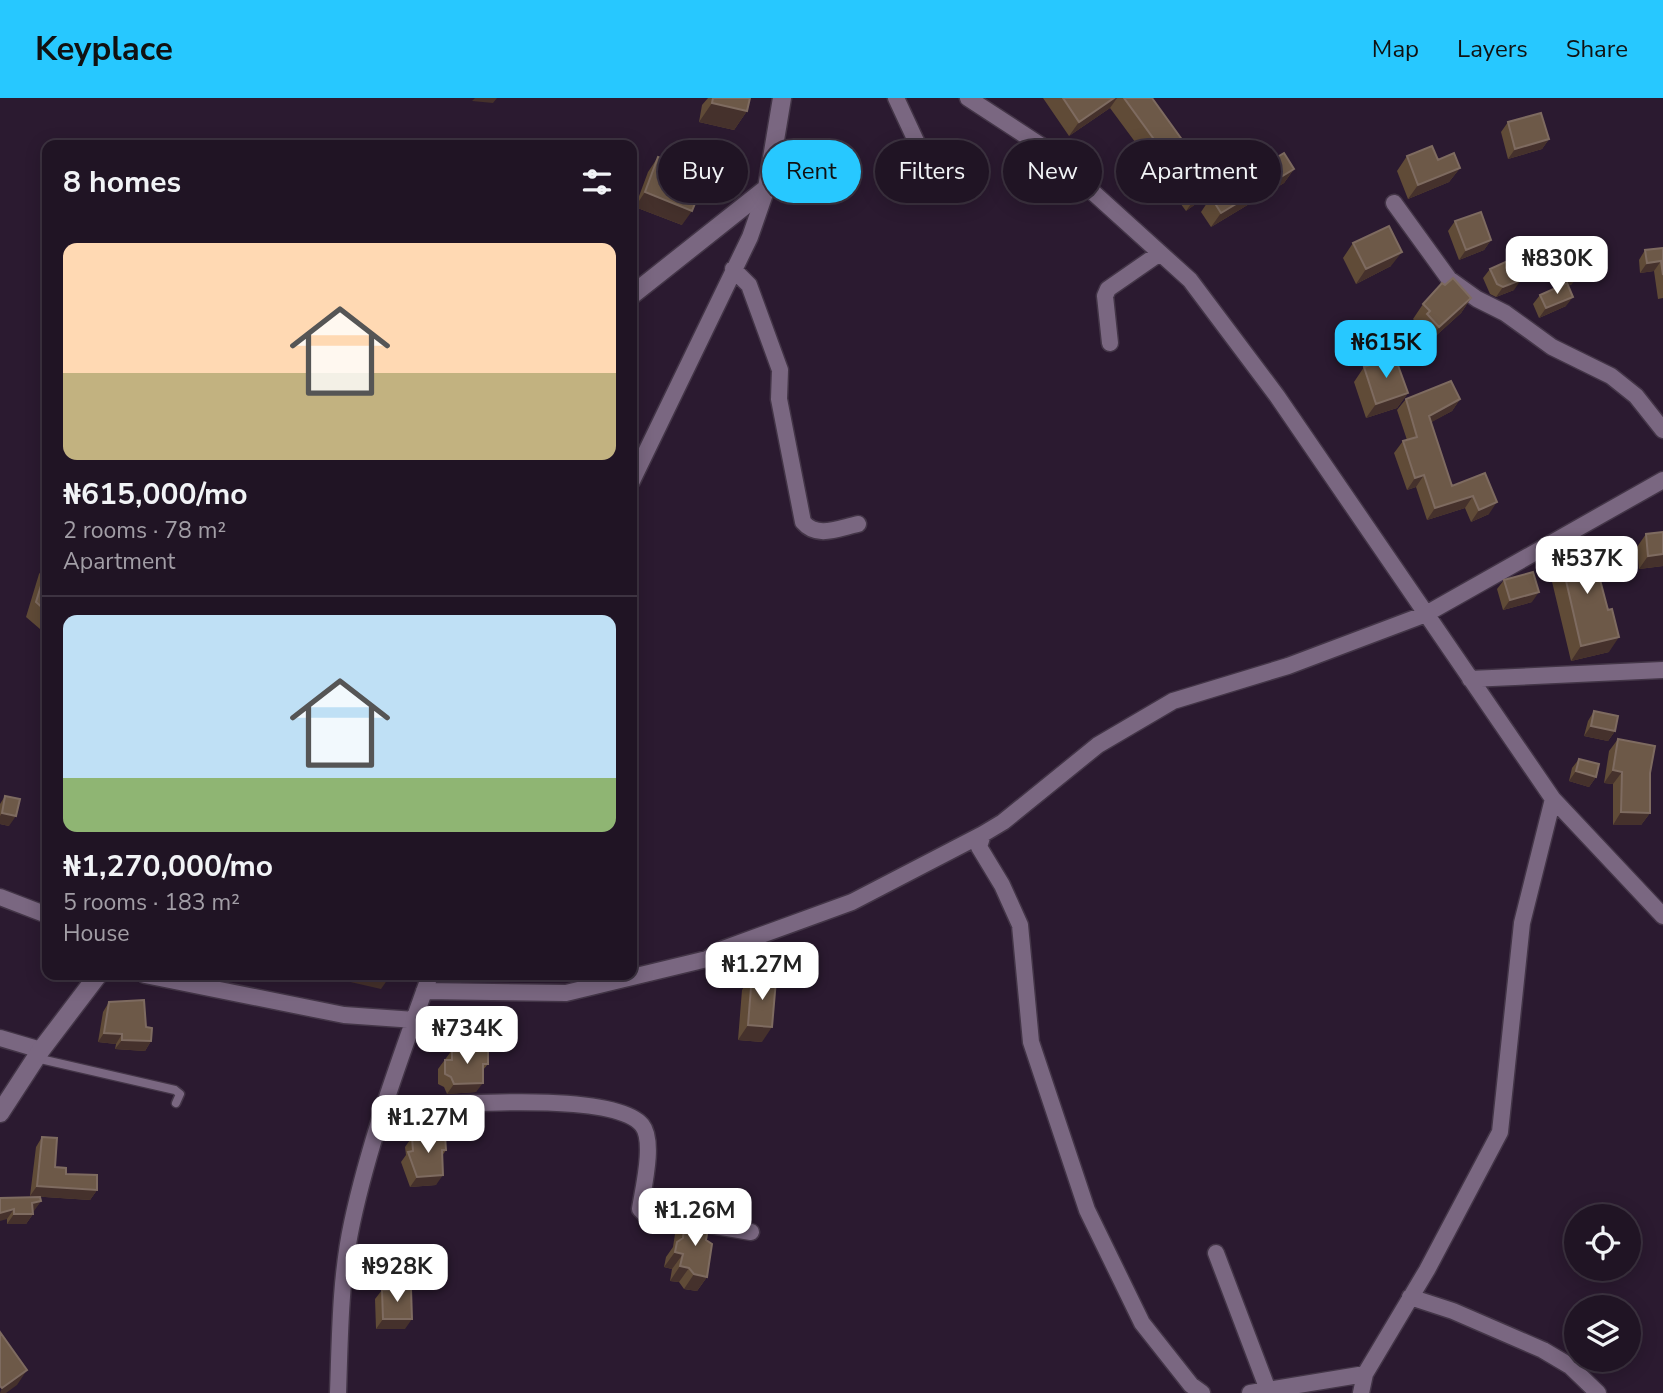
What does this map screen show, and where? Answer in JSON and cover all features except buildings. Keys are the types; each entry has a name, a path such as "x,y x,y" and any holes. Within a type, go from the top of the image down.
{"street":[{"path":"775,140 782,98"},
{"path":"896,98 916,140"},
{"path":"968,98 1044,147 1190,281 1277,396 1553,799 1663,916"},
{"path":"637,291 762,192"},
{"path":"637,471 750,237 762,202"},
{"path":"1394,203 1449,279 1505,313 1552,347 1611,376 1636,396 1663,430"},
{"path":"1110,343 1105,296 1108,289 1160,253"},
{"path":"733,269 749,285 780,370 779,399 803,522 810,530 820,533 858,524"},
{"path":"637,976 707,959 723,949 852,902 984,834 1003,822 1098,745 1174,701 1288,666 1426,614 1663,480"},
{"path":"1470,679 1663,670"},
{"path":"1361,1393 1365,1374 1500,1132 1522,923 1553,799"},
{"path":"984,834 979,847 1002,885 1020,925 1031,1042 1087,1209 1142,1324 1191,1385 1202,1393"},
{"path":"0,897 42,913"},
{"path":"0,1113 6,1096 94,980"},
{"path":"170,980 344,1015 415,1020"},
{"path":"338,1393 342,1306 352,1224 385,1107 428,980"},
{"path":"424,991 566,993 620,980"},
{"path":"0,1038 39,1054"},
{"path":"385,1107 575,1102 629,1115 642,1125 648,1137 640,1209 645,1214 751,1232"},
{"path":"1216,1253 1268,1390"},
{"path":"1410,1297 1453,1311 1543,1350 1570,1366 1598,1393"},
{"path":"1250,1393 1365,1374"}],"lane":[{"path":"39,1054 175,1090 180,1094 176,1103"}]}
